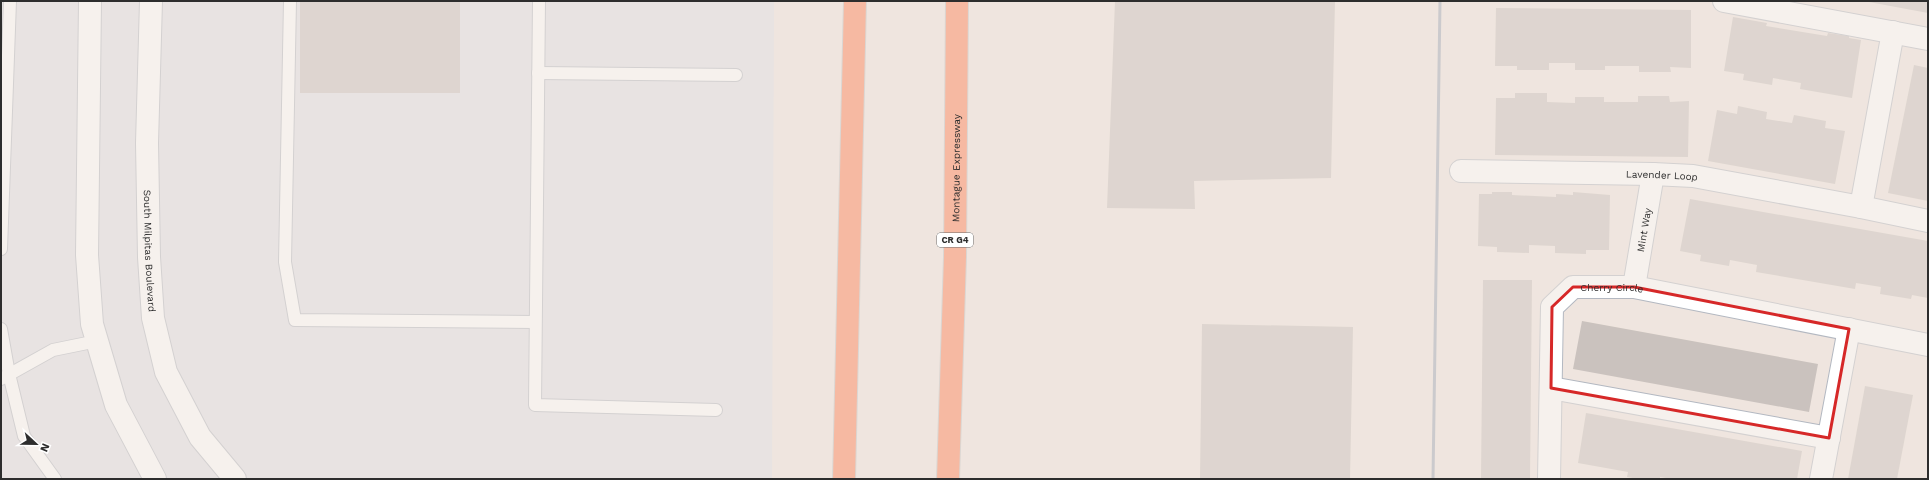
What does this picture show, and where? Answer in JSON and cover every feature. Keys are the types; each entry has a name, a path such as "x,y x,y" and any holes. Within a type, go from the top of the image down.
{"highway":[{"path":"844,479 855,1"},
{"name":"Montague Expressway","path":"948,479 955,256 957,1"}],"street":[{"path":"90,1 88,255 92,324 116,405 155,479"},
{"name":"South Milpitas Boulevard","path":"151,1 147,143 149,257 153,318 166,372 200,437 235,479"},
{"path":"1724,1 1928,39"},
{"path":"1861,207 1893,32"},
{"name":"Lavender Loop","path":"1461,171 1693,176 1928,221"},
{"name":"Mint Way","path":"1634,287 1653,174"},
{"name":"Cherry Circle","path":"1549,479 1552,307 1573,286 1634,287 1928,345"},
{"path":"1822,479 1849,329"},
{"path":"1551,388 1829,438"}],"lane":[{"path":"1,249 10,1"},
{"path":"290,1 285,262 295,320 536,322"},
{"path":"539,1 535,406 716,410"},
{"path":"538,73 736,75"},
{"path":"1,329 5,376 24,436 55,479"},
{"path":"5,376 53,350 97,340"}],"highlighted area":[{"path":"1573,287 1634,287 1849,329 1829,438 1551,388 1552,307"}],"shaded area":[{"path":"1,1 774,1 772,479 1,479"}],"building":[{"path":"300,1 460,1 460,93 300,93"},
{"path":"1115,1 1335,1 1331,178 1194,181 1195,209 1107,208"},
{"path":"1928,1 1928,13 1869,2"},
{"path":"1496,8 1691,10 1691,68 1670,67 1671,72 1639,72 1639,66 1605,66 1605,70 1575,70 1575,63 1549,63 1549,70 1517,70 1517,66 1495,66"},
{"path":"1733,17 1767,23 1766,26 1827,36 1828,33 1849,36 1849,38 1861,40 1852,98 1800,89 1801,83 1773,78 1772,85 1743,80 1744,74 1724,71"},
{"path":"1914,65 1928,68 1928,201 1888,193"},
{"path":"1515,93 1547,93 1547,102 1575,103 1575,97 1604,97 1604,102 1638,102 1638,96 1669,96 1670,102 1689,101 1688,157 1495,155 1496,98 1515,98"},
{"path":"1738,106 1767,112 1766,119 1792,123 1794,115 1826,121 1825,128 1845,131 1835,184 1708,161 1717,110 1737,114"},
{"path":"1492,192 1512,192 1512,195 1556,197 1556,194 1573,195 1573,192 1610,195 1609,250 1586,250 1586,254 1555,253 1555,246 1529,245 1529,253 1497,252 1497,247 1478,246 1479,194 1492,194"},
{"path":"1690,199 1928,241 1928,298 1912,295 1911,299 1880,294 1881,287 1856,283 1855,289 1756,272 1757,265 1730,260 1729,266 1700,261 1701,255 1680,251"},
{"path":"1483,280 1532,280 1530,479 1481,479"},
{"path":"1582,321 1818,364 1809,412 1573,369"},
{"path":"1202,324 1353,327 1350,479 1200,479"},
{"path":"1865,386 1913,395 1897,479 1848,479"},
{"path":"1586,413 1802,451 1797,479 1672,479 1660,477 1660,479 1638,479 1627,477 1628,472 1578,463"}],"railway":[{"path":"1433,479 1440,1"}]}
